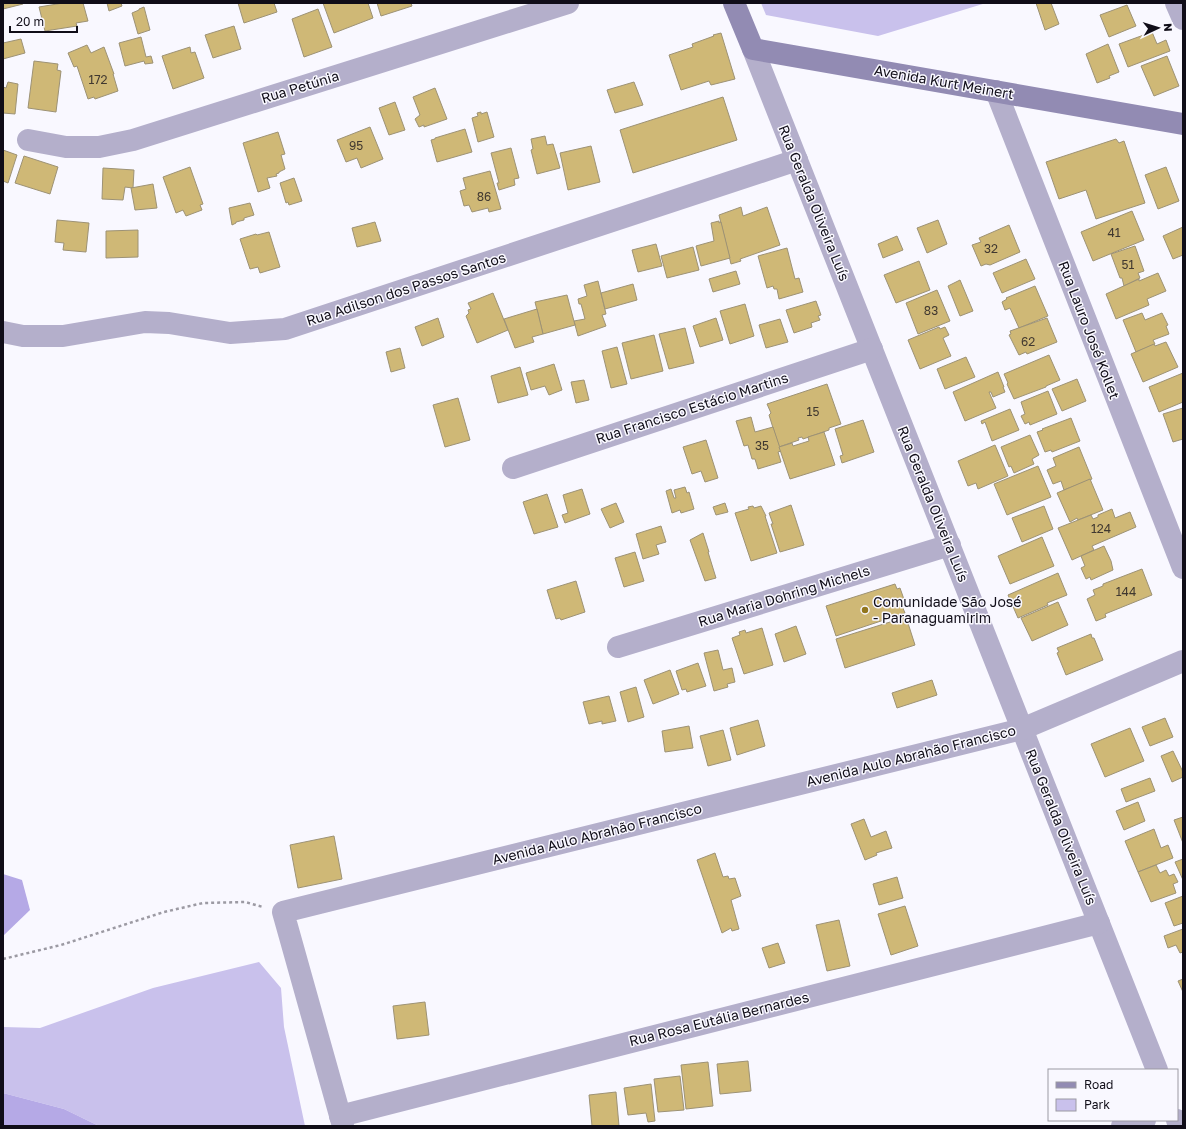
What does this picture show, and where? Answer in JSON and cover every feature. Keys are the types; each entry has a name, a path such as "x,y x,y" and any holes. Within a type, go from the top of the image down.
{"street":[{"name":"Rua Petúnia","path":"28,140 73,147 98,147 132,140 568,3"},
{"path":"734,3 754,49"},
{"path":"1176,3 1183,20"},
{"name":"Avenida Kurt Meinert","path":"754,49 1183,124"},
{"name":"Rua Geralda Oliveira Luís","path":"754,49 1157,1069"},
{"name":"Rua Lauro José Kollet","path":"996,91 1183,568"},
{"name":"Rua Adilson dos Passos Santos","path":"3,332 23,336 63,336 145,322 169,323 230,333 285,329 797,160"},
{"name":"Rua Francisco Estácio Martins","path":"512,468 872,349"},
{"name":"Rua Maria Dohring Michels","path":"618,647 950,545"},
{"name":"Avenida Aulo Abrahão Francisco","path":"283,912 1022,729 1183,661"},
{"path":"283,912 341,1121"},
{"name":"Rua Rosa Eutália Bernardes","path":"341,1121 1099,923"},
{"path":"1122,1126 1141,1121"}],"path":[{"path":"3,959 61,945 164,912 203,903 244,902 283,912"}],"green space":[{"path":"761,3 986,3 878,36 766,15"},
{"path":"259,962 281,988 284,1027 305,1126 99,1126 64,1109 3,1093 3,1027 40,1028 153,988"}],"shaded area":[{"path":"3,874 22,880 30,910 3,936"},
{"path":"3,1093 64,1109 99,1126 3,1126"}],"building":[{"path":"3,3 23,3 23,4 3,9"},
{"path":"63,3 83,3 88,21 76,23 77,26 45,31 39,7"},
{"path":"107,3 121,3 122,6 109,11"},
{"path":"238,3 274,3 277,12 244,23"},
{"path":"323,3 368,3 373,18 334,33"},
{"path":"377,3 411,3 412,6 381,16"},
{"path":"1036,3 1051,3 1059,24 1045,30"},
{"path":"1127,5 1136,26 1109,37 1100,15"},
{"path":"144,7 150,30 138,34 132,13"},
{"path":"318,9 332,47 304,57 292,19"},
{"path":"234,26 241,49 213,58 205,35"},
{"path":"1152,32 1157,44 1166,40 1170,51 1128,67 1119,44"},
{"path":"721,33 735,79 711,85 709,81 681,90 669,55 693,47 692,44"},
{"path":"141,37 146,57 151,56 153,63 145,64 144,61 125,66 119,43"},
{"path":"21,39 25,53 3,59 3,43"},
{"path":"1108,44 1119,72 1109,76 1110,78 1097,83 1086,54"},
{"path":"87,45 91,53 104,47 114,74 118,91 95,99 94,97 88,99 77,66 74,67 68,53"},
{"path":"190,47 191,53 195,52 204,78 173,89 162,56"},
{"path":"1167,56 1179,86 1154,96 1141,66"},
{"path":"34,61 58,64 57,70 61,71 56,112 28,108"},
{"path":"8,82 18,84 15,114 3,113 3,87 6,88"},
{"path":"634,82 643,105 615,113 607,90"},
{"path":"435,88 447,119 424,127 424,125 419,127 415,119 420,115 413,97"},
{"path":"723,97 737,140 633,173 620,130"},
{"path":"395,102 405,130 389,135 379,108"},
{"path":"481,112 481,114 487,112 494,137 478,142 472,118 478,116 477,113"},
{"path":"370,127 383,159 361,168 357,158 346,162 337,140"},
{"path":"465,129 472,152 437,162 431,140"},
{"path":"278,132 285,154 281,155 285,169 276,174 277,176 267,178 270,188 258,192 243,143"},
{"path":"545,136 547,145 553,144 560,168 537,174 531,150 533,149 531,139"},
{"path":"1116,139 1119,143 1124,141 1145,203 1096,219 1086,190 1059,199 1046,162"},
{"path":"591,146 600,182 568,190 560,153"},
{"path":"511,148 519,178 514,179 515,185 499,190 497,183 499,183 491,153"},
{"path":"3,150 17,155 8,183 3,181"},
{"path":"24,156 58,167 50,194 15,183"},
{"path":"190,167 203,204 200,205 202,210 186,216 183,210 176,213 163,177"},
{"path":"1166,167 1179,201 1158,209 1145,175"},
{"path":"103,168 134,170 133,188 125,187 123,200 102,199"},
{"path":"490,171 501,209 489,212 488,208 472,212 469,205 464,206 460,191 466,189 463,178"},
{"path":"294,178 302,201 289,205 288,202 286,203 280,183"},
{"path":"153,184 157,208 135,210 131,188"},
{"path":"250,203 254,215 244,218 244,220 236,222 232,225 229,208"},
{"path":"741,207 743,216 767,207 780,245 740,259 741,261 731,264 719,215"},
{"path":"1132,211 1144,240 1093,261 1081,232"},
{"path":"57,220 89,223 86,252 63,250 64,243 55,242"},
{"path":"938,220 947,244 927,253 917,228"},
{"path":"719,221 719,223 721,222 730,258 701,266 696,246 714,241 711,223"},
{"path":"375,222 381,241 357,247 352,228"},
{"path":"1009,225 1020,252 990,265 986,264 981,266 972,245 981,242 979,238"},
{"path":"1183,227 1183,255 1173,259 1163,236"},
{"path":"138,230 138,257 106,258 106,231"},
{"path":"269,232 280,267 260,273 258,267 250,269 240,239"},
{"path":"897,236 903,250 883,258 878,244"},
{"path":"656,244 662,266 638,272 632,250"},
{"path":"1135,246 1144,271 1138,273 1140,278 1124,286 1111,254"},
{"path":"693,247 699,270 667,278 661,256"},
{"path":"787,248 795,279 799,278 803,292 779,299 777,289 774,289 773,286 767,288 758,256"},
{"path":"1026,259 1035,279 1002,293 993,273"},
{"path":"919,261 930,290 896,303 884,275"},
{"path":"736,271 740,284 713,292 709,279"},
{"path":"1158,273 1166,291 1147,299 1149,305 1116,319 1106,294 1139,279 1139,281"},
{"path":"960,280 973,311 960,316 948,286"},
{"path":"598,281 606,314 602,315 606,326 578,336 574,321 585,319 578,299 587,296 584,285"},
{"path":"633,284 637,300 605,309 601,293"},
{"path":"1035,286 1048,316 1019,328 1010,308 1005,310 1002,302 1007,299 1006,298"},
{"path":"937,290 950,321 918,334 906,303"},
{"path":"493,293 508,330 477,343 466,316 469,313 468,310 471,309 468,303"},
{"path":"567,295 575,325 543,334 535,302"},
{"path":"816,301 821,315 818,316 820,320 811,323 812,327 794,333 786,310"},
{"path":"745,304 754,336 730,344 720,311"},
{"path":"537,309 543,334 532,337 534,342 515,348 504,319"},
{"path":"1142,313 1145,320 1162,313 1168,325 1166,326 1169,334 1153,340 1155,344 1136,352 1123,320"},
{"path":"438,318 444,337 422,346 415,327"},
{"path":"716,318 723,340 700,347 693,326"},
{"path":"1047,318 1057,342 1027,354 1026,352 1019,355 1009,335 1011,334 1010,331"},
{"path":"780,319 788,342 766,348 759,325"},
{"path":"939,327 940,329 945,327 949,335 943,338 951,356 920,369 908,340"},
{"path":"685,328 694,363 669,369 659,334"},
{"path":"654,335 663,371 631,379 622,343"},
{"path":"1166,342 1178,367 1143,382 1131,354 1154,344 1155,346"},
{"path":"617,347 627,384 611,388 602,351"},
{"path":"400,348 405,368 391,372 386,352"},
{"path":"1049,355 1060,380 1014,399 1004,374"},
{"path":"966,357 975,377 945,389 937,369"},
{"path":"554,364 562,390 549,395 545,386 531,390 526,373"},
{"path":"520,367 528,395 498,403 491,376"},
{"path":"998,372 1005,392 993,397 991,392 989,392 996,408 965,421 953,392"},
{"path":"1183,373 1183,402 1159,412 1149,387"},
{"path":"1077,379 1086,401 1062,411 1052,389"},
{"path":"584,380 589,400 576,403 571,382"},
{"path":"827,384 841,424 803,439 802,437 798,438 799,440 779,447 769,415 771,413 767,404"},
{"path":"1048,391 1057,414 1030,425 1029,422 1025,424 1021,416 1025,414 1021,402"},
{"path":"458,398 470,440 445,447 433,405"},
{"path":"1183,408 1183,439 1173,442 1163,414"},
{"path":"1010,409 1019,430 992,441 985,422 982,424 981,421"},
{"path":"751,417 755,432 773,427 781,451 778,452 781,462 758,469 755,459 752,459 748,445 744,446 736,421"},
{"path":"1071,418 1080,441 1052,452 1051,450 1045,452 1037,432"},
{"path":"863,420 874,452 842,463 840,456 843,455 835,429"},
{"path":"824,432 835,465 790,479 779,447 792,443 793,446 809,441 808,437"},
{"path":"1030,435 1039,455 1032,459 1034,464 1014,473 1011,466 1009,467 1001,447"},
{"path":"706,440 718,478 705,482 701,471 692,474 683,447"},
{"path":"995,445 1008,476 978,489 976,483 968,486 958,461"},
{"path":"1079,447 1092,479 1064,490 1061,481 1053,484 1047,470 1056,466 1053,458"},
{"path":"1038,466 1051,497 1007,515 994,484"},
{"path":"1090,479 1103,510 1078,520 1077,518 1070,522 1057,493"},
{"path":"685,487 687,493 689,492 694,509 681,513 680,510 672,513 666,491 671,489 674,498 676,498 674,490"},
{"path":"582,489 590,514 565,523 562,515 568,513 563,495"},
{"path":"547,494 558,527 534,534 523,502"},
{"path":"616,503 624,522 610,528 601,509"},
{"path":"725,503 728,512 716,515 713,507"},
{"path":"791,505 804,545 780,552 769,513"},
{"path":"753,506 754,508 761,506 766,516 777,553 751,561 735,513 749,509 748,507"},
{"path":"1044,506 1053,529 1022,542 1012,518"},
{"path":"1112,509 1115,518 1130,512 1136,527 1092,546 1094,550 1072,560 1058,528 1091,515 1093,519 1098,517 1098,515"},
{"path":"661,526 666,542 656,545 659,554 643,559 636,534"},
{"path":"703,533 716,578 705,581 690,540"},
{"path":"1042,537 1054,566 1010,584 998,556"},
{"path":"1104,546 1111,561 1113,570 1091,580 1090,577 1086,579 1081,568 1085,566 1081,556"},
{"path":"635,552 644,581 624,587 615,558"},
{"path":"1142,569 1152,595 1105,614 1106,617 1096,621 1087,599 1095,595 1093,590 1103,586 1103,584"},
{"path":"1058,573 1067,595 1047,603 1048,605 1018,618 1008,595"},
{"path":"576,581 585,612 561,620 560,618 556,619 547,590"},
{"name":"Comunidade São José - Paranaguamirim","path":"895,584 897,589 900,588 906,605 902,606 905,613 836,636 826,606"},
{"path":"1058,602 1068,625 1032,641 1021,618"},
{"path":"906,617 915,645 845,668 836,639"},
{"path":"796,626 806,654 784,662 775,634"},
{"path":"762,628 773,665 744,674 732,638 740,635 739,632 745,630 746,633"},
{"path":"1091,634 1103,660 1066,675 1057,653 1059,652 1057,648"},
{"path":"718,650 723,670 732,668 735,682 727,684 728,687 714,691 704,653"},
{"path":"698,663 706,686 687,692 686,689 682,690 676,671"},
{"path":"670,670 679,694 653,704 644,680"},
{"path":"932,680 937,695 897,708 892,693"},
{"path":"636,687 644,717 628,722 620,692"},
{"path":"609,696 616,721 602,724 602,721 589,724 583,702"},
{"path":"1165,718 1173,737 1150,746 1142,727"},
{"path":"758,720 765,746 737,755 730,728"},
{"path":"689,726 693,748 665,752 662,731"},
{"path":"1130,728 1144,761 1105,777 1091,744"},
{"path":"723,730 731,760 708,766 700,736"},
{"path":"1173,751 1183,772 1183,777 1172,782 1161,756"},
{"path":"1150,778 1155,791 1126,802 1121,789"},
{"path":"1138,802 1145,821 1124,830 1116,811"},
{"path":"1183,817 1183,843 1174,820"},
{"path":"864,819 871,837 886,831 892,848 876,853 877,855 865,860 851,824"},
{"path":"1154,829 1161,848 1168,845 1173,858 1138,872 1125,841"},
{"path":"334,836 342,879 298,888 290,845"},
{"path":"715,853 723,877 728,876 729,879 735,878 741,896 731,900 739,929 732,931 731,928 722,933 697,860"},
{"path":"1183,859 1183,880 1175,862"},
{"path":"1156,865 1160,873 1166,870 1169,876 1174,874 1178,882 1173,884 1176,893 1151,902 1138,872"},
{"path":"897,877 903,898 879,905 873,884"},
{"path":"1183,896 1183,923 1174,926 1165,903"},
{"path":"905,906 918,946 891,955 878,914"},
{"path":"839,920 850,966 827,971 816,925"},
{"path":"1183,929 1183,952 1180,953 1176,945 1168,948 1164,936"},
{"path":"778,943 785,963 769,968 762,948"},
{"path":"1183,979 1183,992 1178,981"},
{"path":"425,1002 429,1035 397,1039 393,1006"},
{"path":"748,1061 751,1091 720,1094 717,1064"},
{"path":"708,1062 713,1106 686,1109 681,1065"},
{"path":"680,1076 684,1110 658,1112 654,1079"},
{"path":"651,1084 655,1121 648,1122 646,1113 628,1115 624,1088"},
{"path":"616,1092 619,1126 592,1126 589,1095"}],"place":[{"name":"Comunidade São José - Paranaguamirim","path":"865,610"}]}
